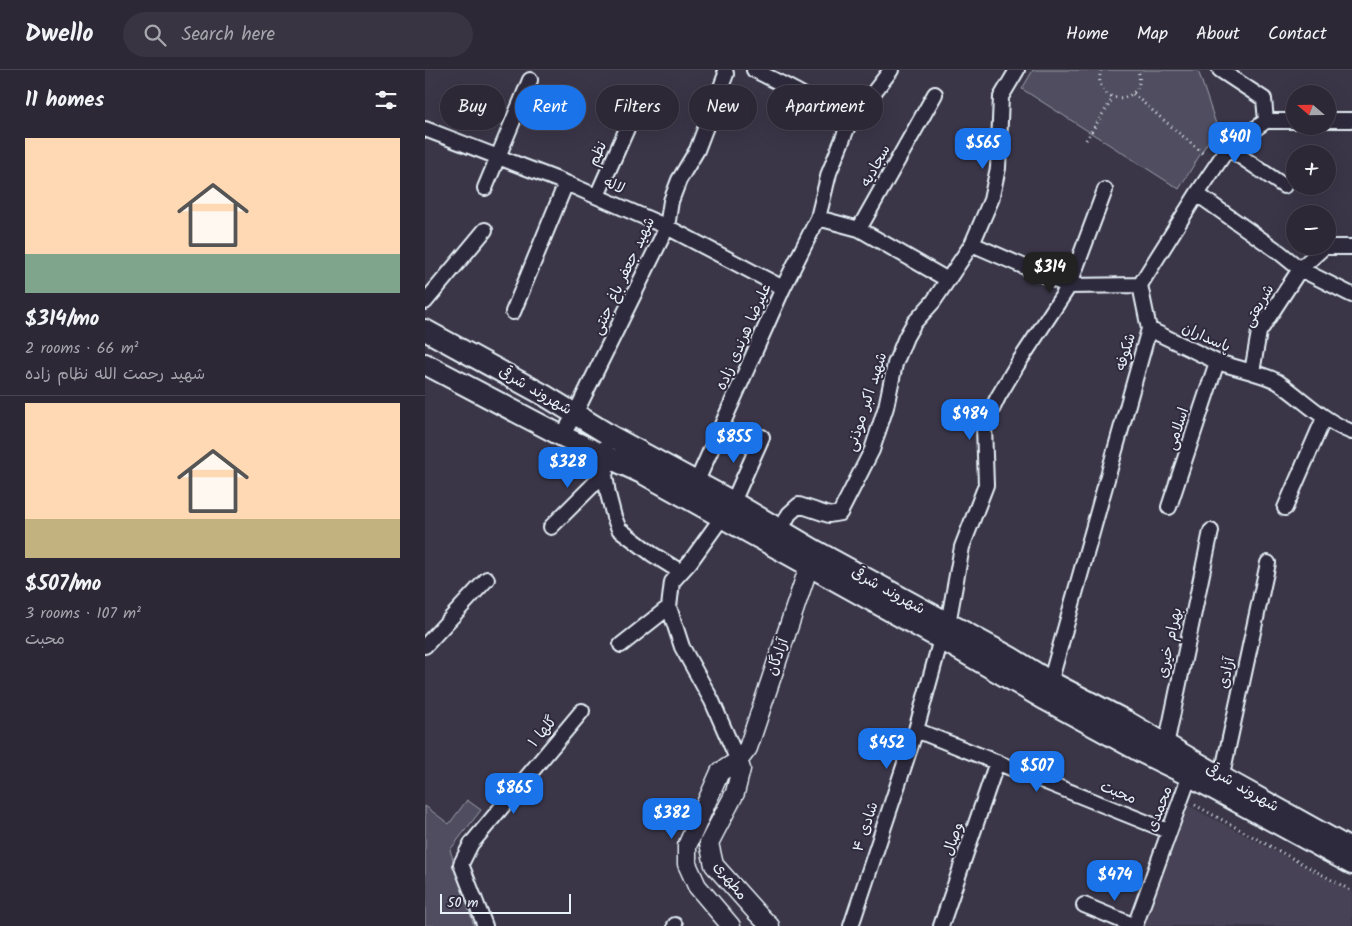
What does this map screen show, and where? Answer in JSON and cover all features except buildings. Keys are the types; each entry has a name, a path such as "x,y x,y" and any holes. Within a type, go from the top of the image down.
{"main road":[{"name":"شهروند شرقی","path":"425,330 544,394 693,491 944,632 1010,657 1048,691 1126,721 1164,753 1193,768 1352,864"},
{"name":"شهروند شرقی","path":"425,364 562,436 604,463 644,474 693,491"},
{"name":"شهروند شرقی","path":"1220,784 1352,850"}],"street":[{"name":"شهید جعفر باغ جنتی","path":"562,436 575,414 667,227 671,201 679,180 697,150 726,74 725,70"},
{"path":"754,70 784,85"},
{"name":"علیرضا هرندی زاده","path":"879,85 891,70"},
{"path":"818,218 859,229 949,280 972,244 991,200 998,168 1001,97 1017,70"},
{"path":"1220,70 1264,99 1266,121"},
{"path":"485,188 530,80"},
{"name":"سجادیه","path":"859,229 935,94"},
{"path":"1336,120 1352,119"},
{"path":"972,244 1069,286 1140,285 1228,148 1266,121 1286,120"},
{"name":"لاله","path":"425,129 566,183 667,227 783,288"},
{"name":"نظم","path":"597,196 626,130"},
{"name":"علیرضا هرندی زاده","path":"693,491 783,288 818,218 829,173 846,130"},
{"path":"1228,148 1284,186"},
{"path":"513,312 566,183"},
{"name":"شادی ۴","path":"851,926 916,730 944,632 962,547 986,484 984,426 1002,389 1069,286 1105,190"},
{"path":"1197,194 1300,269 1352,295"},
{"path":"425,302 485,230"},
{"name":"شریعتی","path":"1252,372 1259,332 1300,269 1324,247 1352,247"},
{"name":"شهید اکبر موذنی","path":"776,538 789,514 799,505 829,515 840,513 872,450 886,407 895,364 906,338 914,323 949,280"},
{"name":"شکوفه","path":"1048,691 1149,329 1140,285"},
{"name":"پاسداران","path":"1149,329 1217,362 1252,372"},
{"name":"اسلامی","path":"1169,507 1217,362"},
{"path":"1252,372 1276,381 1324,418 1336,426 1352,432"},
{"path":"1285,508 1324,418"},
{"path":"611,436 604,463 608,494 619,528 652,554 681,572"},
{"path":"738,761 712,701 683,647 669,607 672,582 727,510 762,437"},
{"path":"551,526 604,463"},
{"name":"بهرام خیری","path":"1164,753 1211,531"},
{"name":"آزادگان","path":"738,761 747,748 812,558"},
{"name":"آزادی","path":"1220,784 1268,562"},
{"path":"425,646 487,579"},
{"path":"621,645 669,607"},
{"name":"گلها ۱","path":"485,926 461,864 471,844 582,711"},
{"name":"محبت","path":"916,730 1168,831"},
{"name":"مطهری","path":"731,926 697,886 687,864 687,846 719,772 738,761 741,769 735,794 709,843 714,865 755,912 770,926"},
{"name":"وصال","path":"941,926 997,762"},
{"name":"محمدی","path":"1135,926 1168,831 1193,768"},
{"path":"1084,905 1135,926"}],"path":[{"path":"1101,70 1100,83 1103,90 1107,95 1120,99 1133,94 1139,82 1138,70"},
{"path":"1133,94 1217,165"},
{"path":"1086,140 1113,98"},
{"path":"1181,798 1352,892"}],"shaded area":[{"path":"1033,70 1198,70 1217,127 1179,189 1022,89"},
{"path":"467,800 481,810 450,850 474,926 425,926 425,806 449,824"},
{"path":"1189,806 1352,891 1352,926 1139,926"}]}
